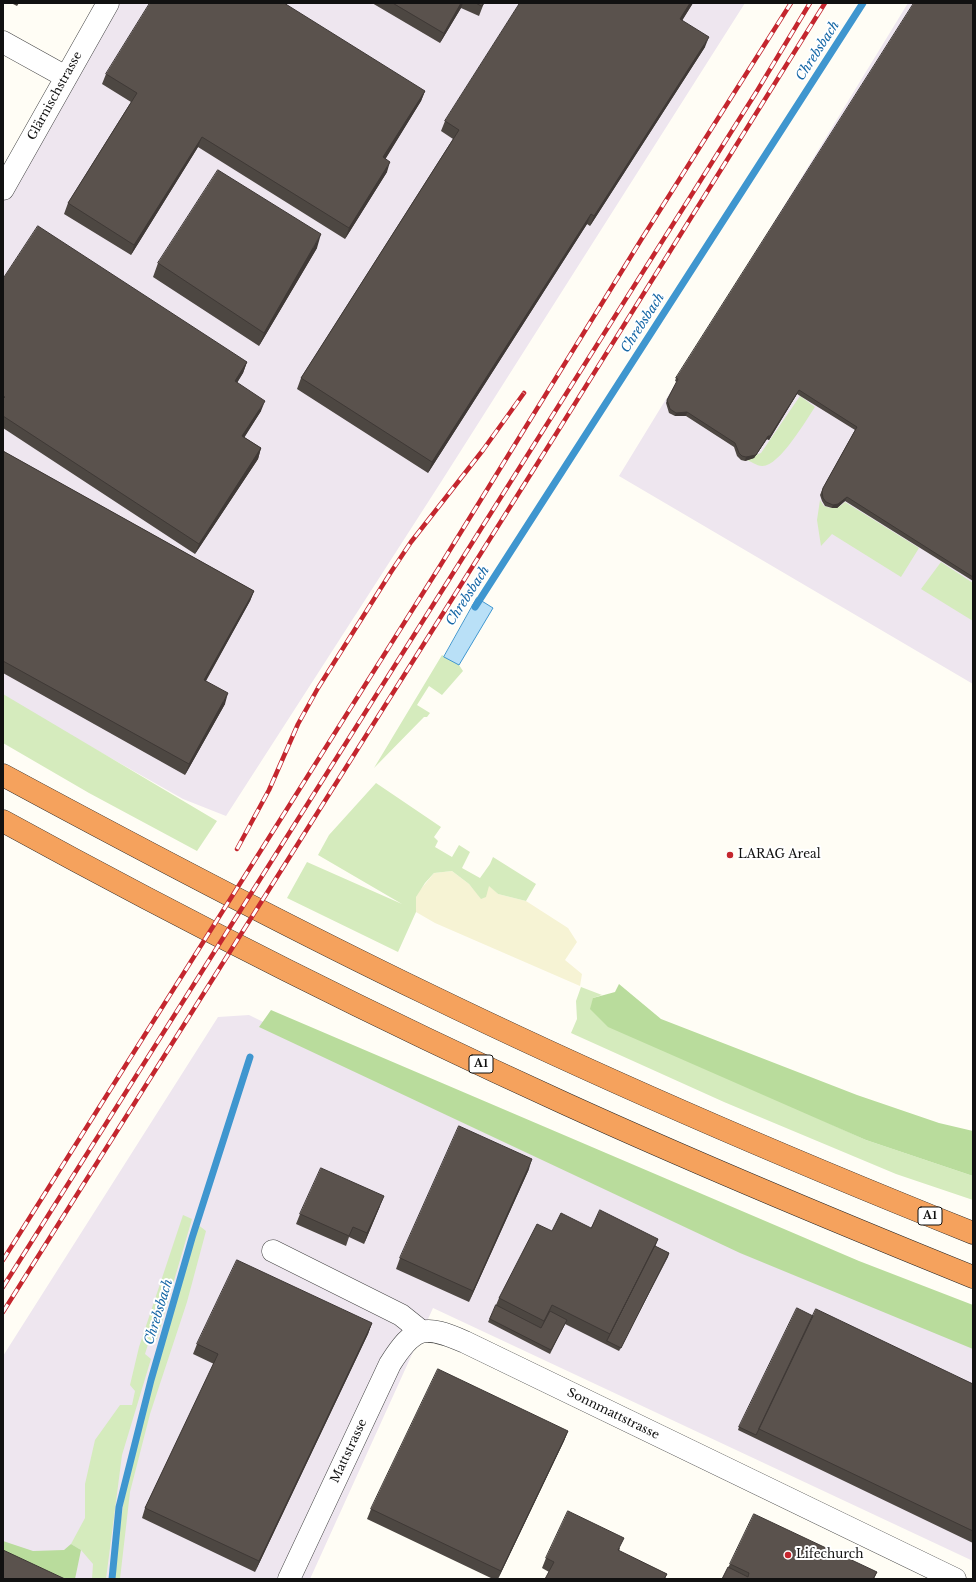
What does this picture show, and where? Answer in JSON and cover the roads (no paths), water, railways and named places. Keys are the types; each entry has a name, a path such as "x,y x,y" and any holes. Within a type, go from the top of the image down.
{"highway":[{"name":"A1","path":"3,774 138,848 298,931 454,1007 580,1066 712,1124 973,1233"},
{"name":"A1","path":"3,821 274,964 551,1097 744,1182 973,1277"}],"street":[{"name":"Glärnischstrasse","path":"3,189 108,3"},
{"path":"3,42 66,77"},
{"path":"273,1251 401,1315 420,1332"},
{"name":"Sonnmattstrasse","path":"420,1332 432,1330 445,1333 465,1342 890,1549 955,1579"},
{"name":"Mattstrasse","path":"289,1579 390,1364 402,1346 411,1337 420,1332"}],"water":[{"path":"477,598 493,608 459,665 444,657"}],"waterway":[{"name":"Chrebsbach","path":"475,607 863,3"},
{"name":"Chrebsbach","path":"112,1579 119,1507 151,1380 192,1238 250,1057"}],"railway":[{"path":"3,1260 440,566 641,240 791,3"},
{"path":"3,1287 757,91 810,3"},
{"path":"3,1312 556,434 825,3"},
{"path":"237,849 269,790 298,724 318,688 391,572 411,542 483,450 524,393"}],"place":[{"name":"LARAG Areal","path":"730,855"},
{"name":"Lifechurch","path":"788,1555"}]}
